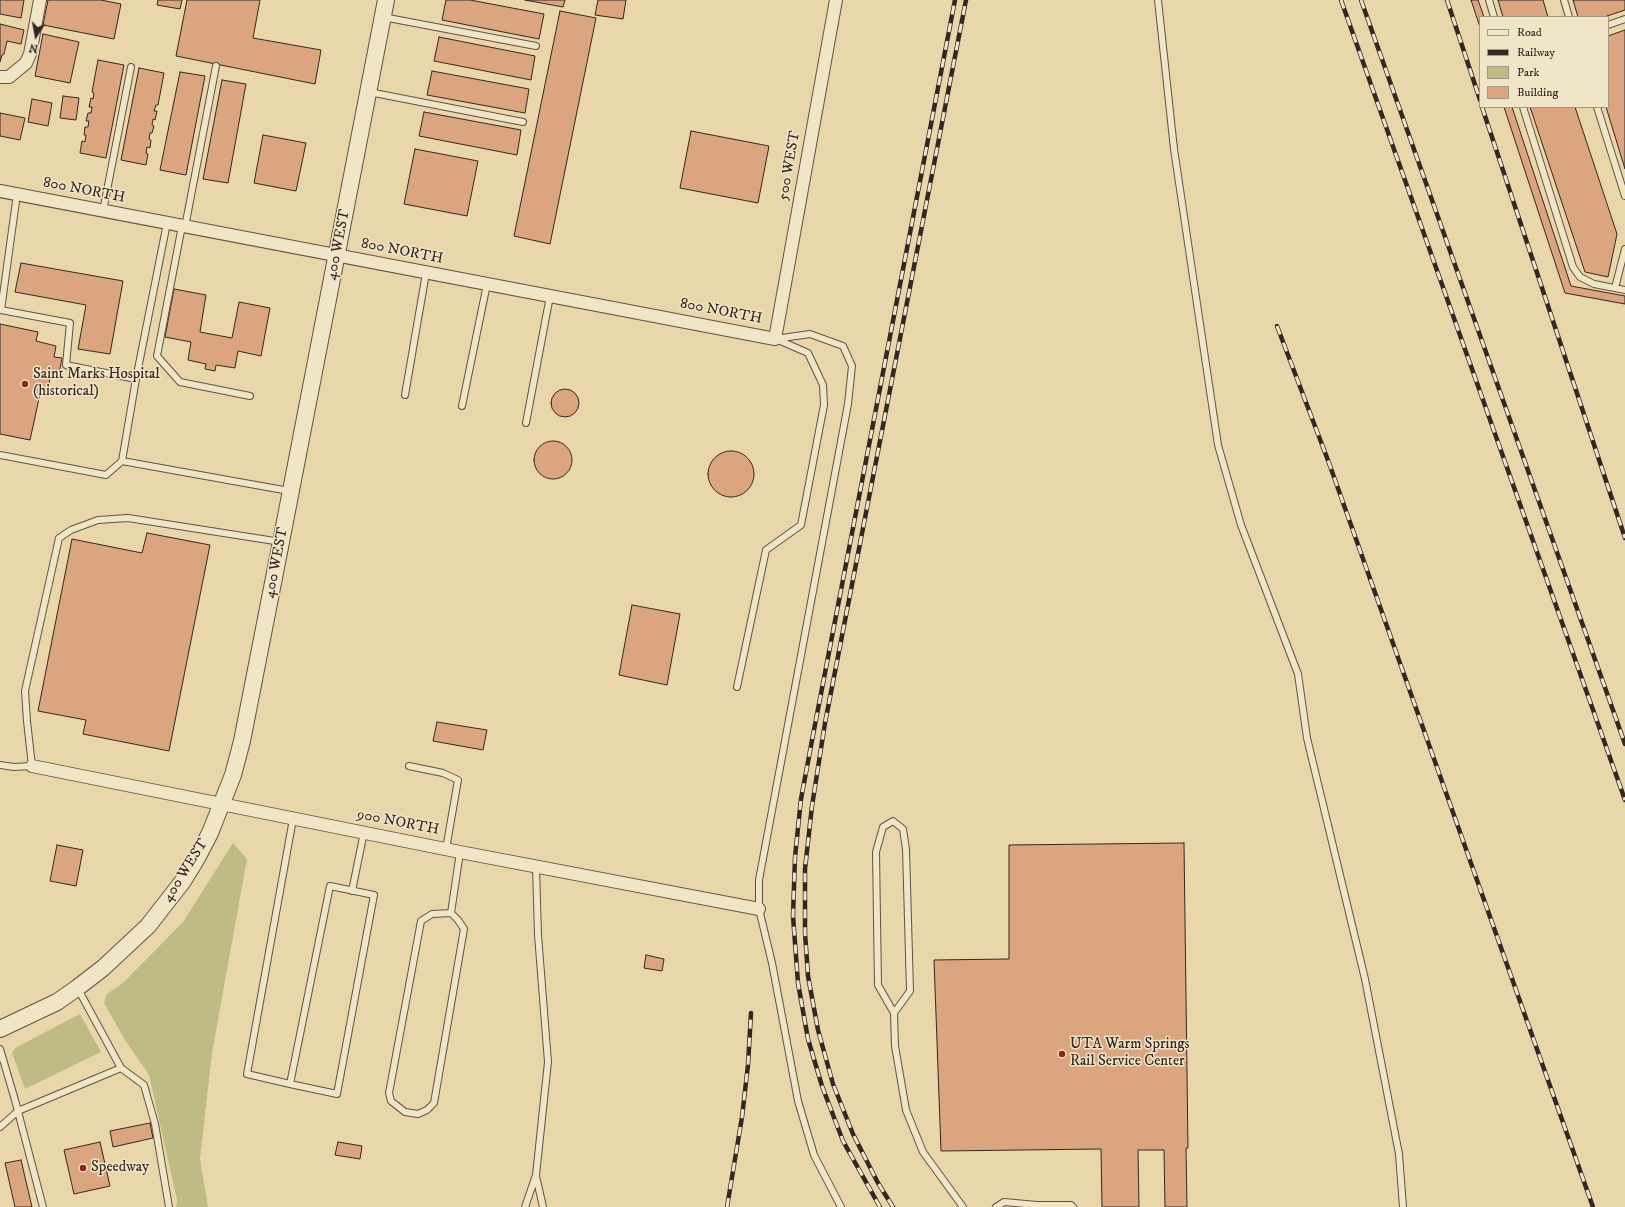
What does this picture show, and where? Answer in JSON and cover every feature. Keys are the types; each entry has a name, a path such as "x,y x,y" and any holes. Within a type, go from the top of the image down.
{"street":[{"path":"0,77 9,77 26,63 30,54 40,0"},
{"name":"400 WEST","path":"0,1029 57,1002 103,968 148,926 197,858 222,804 233,775 242,741 386,0"},
{"name":"500 WEST","path":"775,338 836,0"},
{"name":"800 NORTH","path":"0,191 775,338"},
{"name":"900 NORTH","path":"32,766 536,867 759,909"}],"lane":[{"path":"1158,0 1174,148 1218,445 1241,524 1298,674 1307,738 1368,994 1399,1154 1403,1207"},
{"path":"1489,0 1494,16"},
{"path":"1564,0 1569,16"},
{"path":"383,17 536,46"},
{"path":"1609,25 1625,19"},
{"path":"216,66 157,356 180,382 250,396"},
{"path":"103,211 131,67"},
{"path":"369,92 522,122"},
{"path":"1522,108 1573,267 1580,277 1594,284 1625,290"},
{"path":"1597,108 1625,196"},
{"path":"17,194 13,233 7,260 1,310 70,323 66,365 136,379"},
{"path":"0,455 106,474 122,461 136,379 167,223"},
{"path":"1615,288 1625,249"},
{"path":"0,259 7,260"},
{"path":"405,395 426,273"},
{"path":"462,406 487,284"},
{"path":"526,423 550,296"},
{"path":"775,338 810,334 843,346 852,366 848,404 759,880 759,909 772,963 798,1101 814,1155 841,1207"},
{"path":"737,687 766,550 802,525 824,405 823,385 808,353 775,338"},
{"path":"122,461 291,492"},
{"path":"0,765 14,767 32,766 25,691 59,538 71,530 98,520 128,518 281,542"},
{"path":"409,766 443,773 458,780 446,849"},
{"path":"290,1084 330,886 374,895 338,1094 290,1084 247,1074 293,819"},
{"path":"894,1012 910,991 906,849 903,829 893,821 883,828 876,852 878,985 894,1012 895,1046 906,1110 924,1152 963,1207"},
{"path":"352,891 364,832"},
{"path":"451,913 460,852"},
{"path":"525,1207 536,1175 548,1062 538,935 536,867"},
{"path":"451,913 464,929 434,1103 427,1110 418,1114 405,1112 391,1101 389,1093 421,921 432,914 451,913"},
{"path":"77,988 120,1068 140,1080 144,1085 155,1124 169,1207"},
{"path":"0,1049 44,1207"},
{"path":"0,1127 18,1111 120,1068"},
{"path":"536,1175 543,1207"},
{"path":"996,1207 1004,1202 1037,1206 1071,1205 1073,1207"}],"green space":[{"path":"233,843 247,859 212,1053 200,1159 208,1207 176,1207 177,1200 149,1075 125,1040 104,1003 107,994 123,983 183,922"},
{"path":"80,1014 101,1052 25,1089 12,1053 15,1048"}],"building":[{"path":"0,0 24,0 21,18 0,14"},
{"path":"48,0 101,0 121,4 114,39 43,25"},
{"path":"158,0 182,0 180,9 157,5"},
{"path":"187,0 260,0 253,38 321,50 315,84 176,56"},
{"path":"446,0 470,0 544,14 539,39 442,20"},
{"path":"525,0 565,0 563,7"},
{"path":"598,0 626,0 623,19 595,15"},
{"path":"1471,0 1478,0 1484,16 1479,16 1479,24"},
{"path":"1498,0 1543,0 1548,16 1503,16"},
{"path":"1573,0 1625,0 1625,10 1607,16 1578,16"},
{"path":"560,11 596,18 550,244 514,236"},
{"path":"0,24 24,30 21,44 7,41 4,54 2,55 0,62"},
{"path":"1625,30 1625,169 1606,108 1609,108 1609,36"},
{"path":"43,34 79,42 70,83 35,76"},
{"path":"439,37 535,56 531,80 434,61"},
{"path":"98,60 124,65 106,158 80,153 82,141 85,142 85,127 88,127 89,121 86,121 88,113 91,113 92,107 89,107 91,98 93,99 94,93 92,92"},
{"path":"139,68 164,73 158,105 156,105 154,111 157,111 155,120 153,119 152,125 154,126 152,133 150,133 150,148 147,147 146,153 148,154 146,165 121,160"},
{"path":"432,71 529,89 525,113 427,95"},
{"path":"180,72 205,76 186,175 160,170"},
{"path":"222,80 246,84 228,183 203,179"},
{"path":"63,96 79,98 76,120 60,118"},
{"path":"32,99 52,103 48,126 28,122"},
{"path":"1504,108 1512,108 1571,286 1625,296 1625,304 1565,293"},
{"path":"1530,108 1575,108 1617,234 1608,277 1585,272"},
{"path":"424,112 521,130 517,155 419,136"},
{"path":"0,113 25,118 20,140 0,136"},
{"path":"691,131 769,146 758,203 680,188"},
{"path":"263,135 306,143 296,191 254,183"},
{"path":"415,149 478,161 467,216 404,204"},
{"path":"21,263 123,281 110,354 78,349 86,305 15,292"},
{"path":"174,289 206,295 200,332 232,338 239,302 270,308 261,356 238,351 235,368 216,365 215,371 205,369 206,364 188,360 191,342 165,337"},
{"name":"Saint Marks Hospital (historical)","path":"0,324 38,332 36,341 56,346 54,357 62,358 59,374 51,372 47,396 40,394 30,440 0,434"},
{"path":"565,389 575,393 579,403 575,413 565,417 555,413 551,403 555,393"},
{"path":"549,441 557,441 567,446 571,453 571,467 567,474 557,479 549,479 539,474 537,471 534,464 534,456 539,446 542,444"},
{"path":"736,451 748,457 753,465 753,483 748,491 740,496 726,497 714,491 709,483 708,469 714,457 722,452"},
{"path":"147,533 210,545 169,751 83,734 86,720 38,711 72,539 142,553"},
{"path":"632,605 680,614 667,685 619,675"},
{"path":"437,722 487,730 483,750 433,741"},
{"name":"UTA Warm Springs Rail Service Center","path":"1184,843 1188,1148 1186,1148 1187,1207 1165,1207 1164,1150 1138,1150 1139,1207 1102,1207 1101,1149 941,1151 934,960 1009,959 1009,845"},
{"path":"57,845 83,850 76,886 50,881"},
{"path":"646,955 664,959 662,971 644,968"},
{"path":"150,1123 153,1138 113,1147 110,1131"},
{"path":"100,1142 110,1186 74,1194 64,1150"},
{"path":"338,1142 362,1146 360,1159 335,1155"},
{"path":"21,1160 32,1207 15,1207 5,1163"}],"railway":[{"path":"880,1207 843,1141 822,1086 808,1039 798,983 793,916 795,857 801,799 955,0"},
{"path":"893,1207 878,1183 853,1134 833,1084 818,1030 808,976 805,933 805,869 812,806 825,723 966,0"},
{"path":"1341,0 1625,800"},
{"path":"1361,0 1625,744"},
{"path":"1447,0 1479,97"},
{"path":"1482,108 1625,538"},
{"path":"1277,326 1329,463 1593,1207"},
{"path":"727,1207 742,1117 748,1065 751,1013"}],"place":[{"name":"Saint Marks Hospital (historical)","path":"25,384"},
{"name":"UTA Warm Springs Rail Service Center","path":"1062,1054"},
{"name":"Speedway","path":"83,1168"}]}
